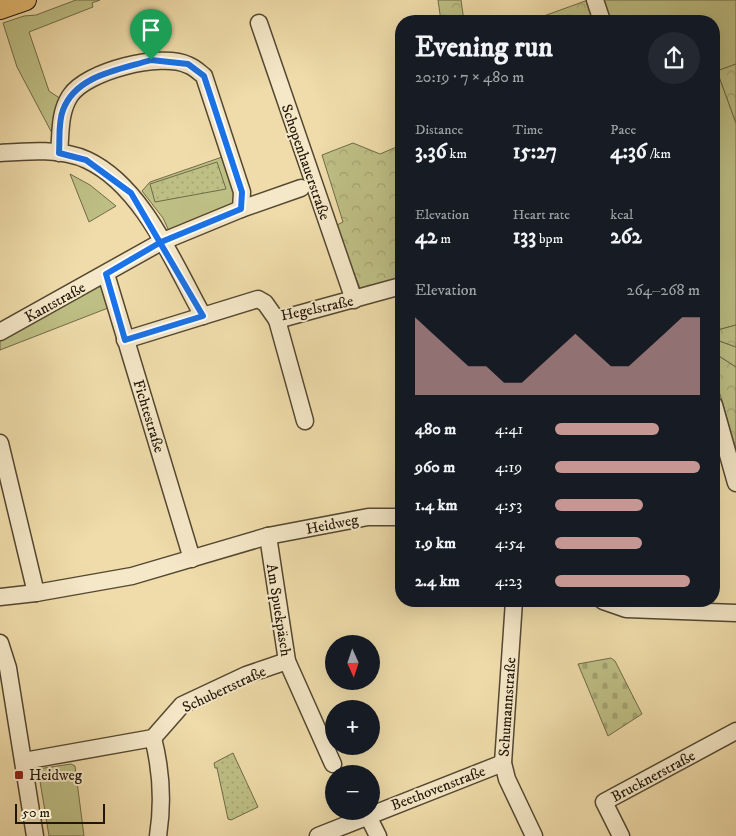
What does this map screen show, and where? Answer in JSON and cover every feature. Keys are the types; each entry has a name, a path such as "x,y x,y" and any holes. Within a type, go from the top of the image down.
{"main road":[{"path":"0,9 26,0"}],"street":[{"path":"595,0 600,15"},
{"name":"Schopenhauerstraße","path":"259,24 354,300"},
{"path":"59,153 62,111 71,95 84,83 151,60 188,64 204,76 242,192 241,209"},
{"path":"0,153 59,153 86,160 131,193 203,316"},
{"name":"Kantstraße","path":"0,332 161,242 241,209 301,188"},
{"name":"Fichtestraße","path":"106,274 192,559"},
{"name":"Hegelstraße","path":"125,340 258,300 265,303 277,320 395,288"},
{"path":"277,320 305,421"},
{"path":"720,426 736,483"},
{"path":"0,443 36,594"},
{"name":"Heidweg","path":"0,597 36,594 132,576 268,536 368,517 395,517"},
{"name":"Am Spuekpäsch","path":"268,536 287,661 334,765"},
{"name":"Schumannstraße","path":"514,607 503,763 506,779 534,836"},
{"path":"620,607 626,609 736,613"},
{"path":"0,643 8,668 35,836"},
{"name":"Schubertstraße","path":"153,738 182,705 246,675 287,661"},
{"name":"Brucknerstraße","path":"621,836 604,802 736,731"},
{"path":"24,761 153,738 159,760 160,820 158,836"},
{"name":"Beethovenstraße","path":"380,808 503,763"},
{"name":"Beethovenstraße","path":"318,836 351,820"},
{"path":"365,820 378,836"}],"green space":[{"path":"76,0 100,0 92,3 93,7 29,32 49,91 61,99 53,135 17,67 3,23 24,16 36,15"},
{"path":"438,0 461,0 463,15 440,15"},
{"path":"588,0 596,15 547,15"},
{"path":"599,0 736,0 736,64 720,70 720,15 603,15"},
{"path":"736,64 736,123 720,79 720,70"},
{"path":"720,79 736,123 736,325 720,329"},
{"path":"353,143 380,154 395,148 395,283 362,293 335,226 343,222 322,155"},
{"path":"225,156 236,199 229,206 170,233 163,218 142,191 150,182"},
{"path":"217,162 226,189 155,202 150,184"},
{"path":"70,174 90,185 116,206 89,222"},
{"path":"96,285 102,288 108,308 0,350 0,339"},
{"path":"736,325 736,347 720,341 720,329"},
{"path":"720,341 736,347 736,367 720,357"},
{"path":"720,357 736,367 736,449 720,394"},
{"path":"611,658 615,661 642,714 608,736 578,664"},
{"path":"233,753 258,807 231,820 228,819 217,768 215,768 214,763"},
{"path":"71,764 75,766 84,836 49,836 38,769"}],"place":[{"name":"Heidweg","path":"19,775"}],"route":[{"path":"151,60 96,77 84,83 71,95 62,111 59,153 86,160 112,177 131,193 161,242 203,316 125,340 106,274 161,242 241,209 242,192 204,76 188,64 167,60 151,60"}]}
